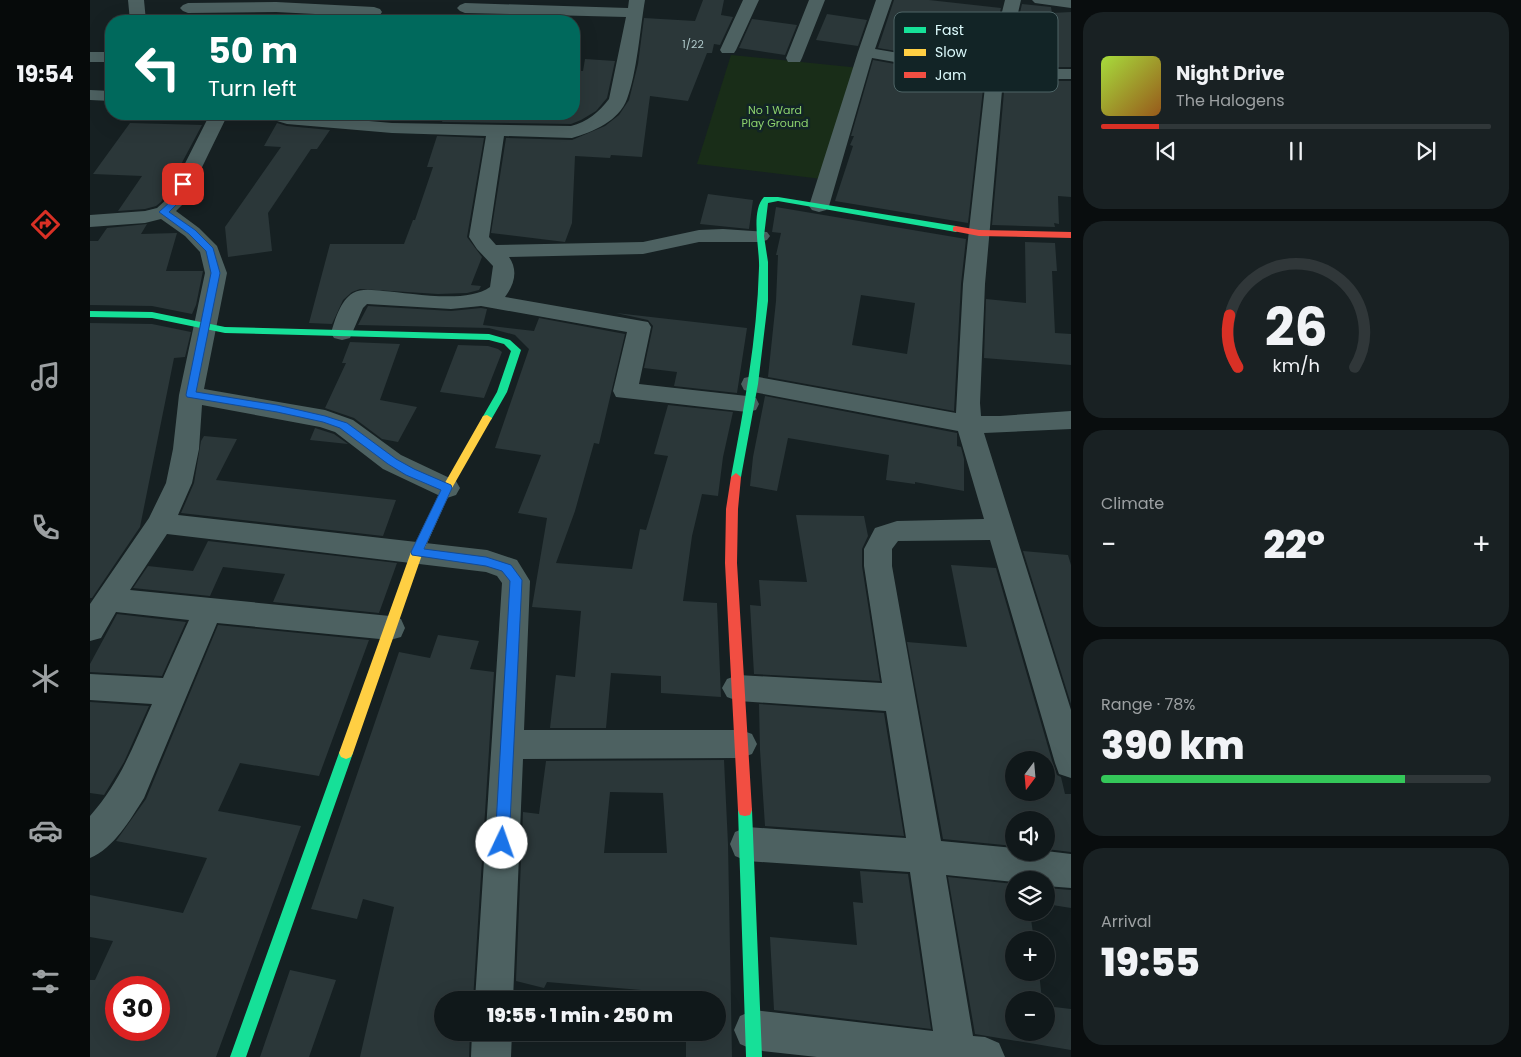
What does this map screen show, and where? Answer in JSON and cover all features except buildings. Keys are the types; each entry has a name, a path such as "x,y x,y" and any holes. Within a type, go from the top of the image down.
{"street":[{"path":"136,0 137,15"},
{"path":"728,50 751,0"},
{"path":"794,58 817,0"},
{"path":"819,206 866,52 884,0"},
{"path":"1040,0 1071,3"},
{"path":"348,120 392,128 572,132 589,128 608,113 618,100 627,61 636,6 465,8"},
{"path":"188,10 276,7 374,11"},
{"path":"866,52 894,57"},
{"path":"90,57 105,57"},
{"path":"1058,74 1071,74"},
{"path":"993,92 979,233 970,371 969,424 1071,763"},
{"path":"90,95 105,96"},
{"path":"90,221 145,217 164,212 174,202 216,120"},
{"path":"483,300 496,293 502,284 504,266 493,251 482,244 479,237 496,131"},
{"path":"1001,529 897,531 885,535 878,549 878,566 926,856 966,1056 754,1044 747,844 730,563 732,509 763,301 764,262 760,236 764,202 767,199 778,199 979,233 1071,235"},
{"path":"97,613 160,523 180,483 186,450 191,395 216,273 210,250 192,232 164,212"},
{"path":"493,251 643,248 699,236 723,234 760,236"},
{"path":"342,333 352,307 362,297 464,302 483,300 640,327 625,391 750,394 969,424 1000,425 1071,420"},
{"path":"90,314 152,315 176,318 205,327 225,330 489,337 507,342 516,350 502,392 447,488 416,552 238,1057"},
{"path":"191,395 325,419 344,426 392,462 447,488"},
{"path":"160,523 486,561 507,568 516,580 494,991"},
{"path":"97,613 208,610 390,628"},
{"path":"90,841 118,809 132,787 208,610"},
{"path":"90,687 173,692"},
{"path":"738,688 900,698"},
{"path":"507,745 741,744"},
{"path":"747,844 926,856 1071,871"},
{"path":"491,1057 492,1041"}],"green space":[{"name":"No 1 Ward Play Ground","path":"731,55 860,68 822,179 697,164"}],"traffic: fast":[{"path":"736,477 753,384 763,301 764,262 760,236 764,202 767,199 778,199 956,229"},
{"path":"90,314 152,315 225,330 489,337 507,342 516,350 502,392 487,418"},
{"path":"238,1057 346,753"},
{"path":"745,810 754,1057"}],"traffic: slow":[{"path":"346,753 417,552 447,488 487,418"}],"traffic: jam":[{"path":"956,229 979,233 1071,235"},
{"path":"736,477 732,509 731,563 745,810"}],"route":[{"path":"183,184 174,202 164,212 192,232 210,250 216,273 191,395 277,409 325,419 344,426 392,462 447,488 416,552 486,561 507,568 516,580 502,843"}]}
